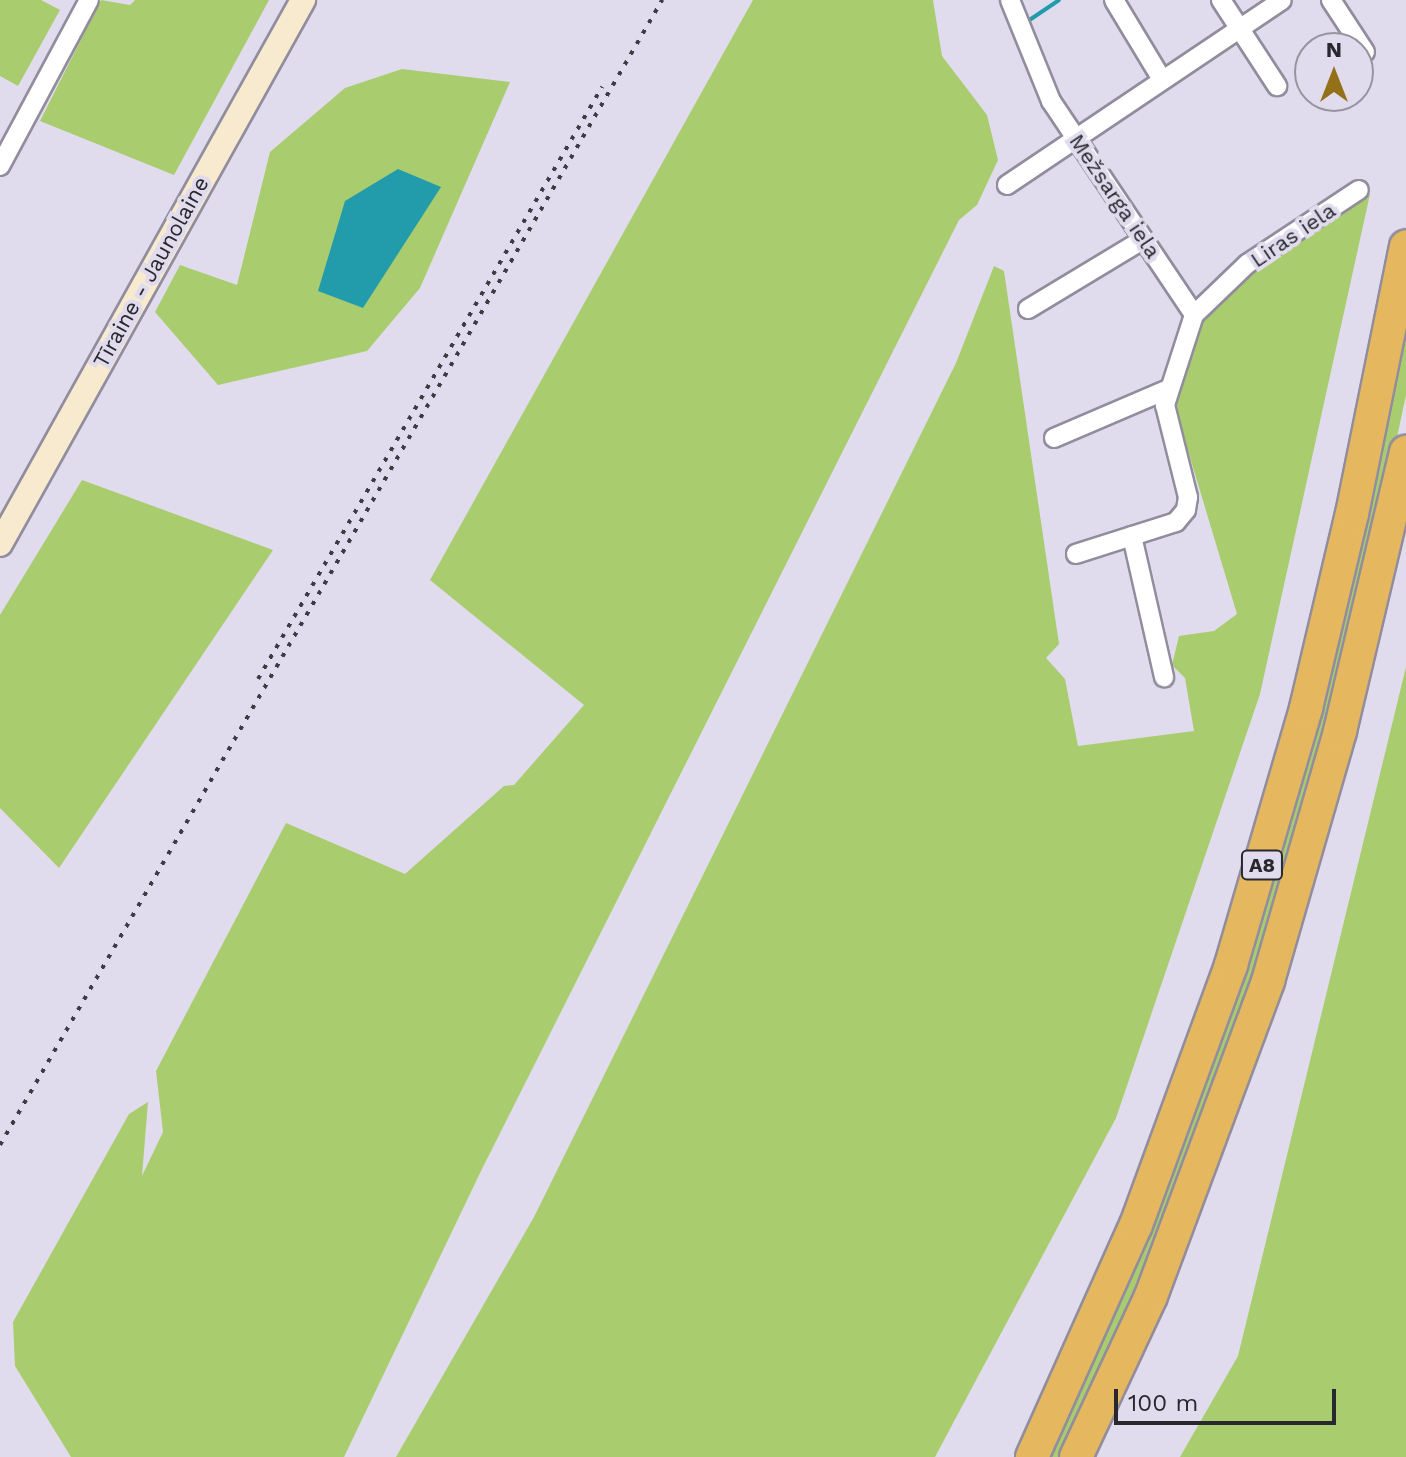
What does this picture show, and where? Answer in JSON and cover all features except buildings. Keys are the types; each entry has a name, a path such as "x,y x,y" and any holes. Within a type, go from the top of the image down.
{"highway":[{"name":"A8","path":"1032,1457 1119,1267 1231,965 1306,708 1352,514 1406,246"},
{"name":"A8","path":"1076,1457 1157,1282 1268,981 1340,731 1406,452"}],"main road":[{"name":"Tīraine - Jaunolaine","path":"0,544 303,0"}],"street":[{"path":"0,166 89,0"},
{"name":"Mežsarga iela","path":"1010,0 1031,62 1075,135 1194,315"},
{"path":"1114,0 1161,78"},
{"path":"1221,0 1277,86"},
{"path":"1007,185 1075,135 1282,0"},
{"path":"1331,0 1352,32"},
{"name":"Liras iela","path":"1194,315 1247,264 1359,190"},
{"path":"1028,309 1144,239"},
{"path":"1076,554 1176,522 1186,510 1188,497 1165,405 1166,390 1194,315"},
{"path":"1054,438 1166,390"},
{"path":"1132,536 1164,677"}],"green space":[{"path":"0,0 41,0 60,10 18,86 0,76"},
{"path":"101,0 130,5 135,0 269,0 174,175 40,121"},
{"path":"753,0 933,0 942,56 987,115 998,160 977,205 959,220 481,1171 344,1457 71,1457 15,1366 13,1322 129,1114 148,1102 142,1176 163,1132 156,1071 286,823 405,874 504,786 514,785 584,705 430,580"},
{"path":"402,69 510,82 420,288 367,351 218,385 155,312 180,265 237,285 270,152 345,88"},
{"path":"1370,194 1260,694 1116,1118 935,1457 396,1457 534,1217 956,363 994,266 1004,271 1059,644 1046,658 1065,679 1078,746 1194,731 1185,678 1172,665 1179,636 1214,631 1237,614 1174,404 1200,320 1256,263"},
{"path":"1406,313 1406,395 1378,527 1265,954 1148,1269 1062,1457 1048,1457 1121,1296"},
{"path":"82,480 273,550 59,868 0,808 0,615"},
{"path":"1406,667 1406,1457 1180,1457 1238,1356"}],"water":[{"path":"398,169 441,187 363,308 318,291 345,201"}],"waterway":[{"path":"1028,21 1059,0"}],"railway":[{"path":"0,1145 662,0"},
{"path":"258,679 602,87"}]}
